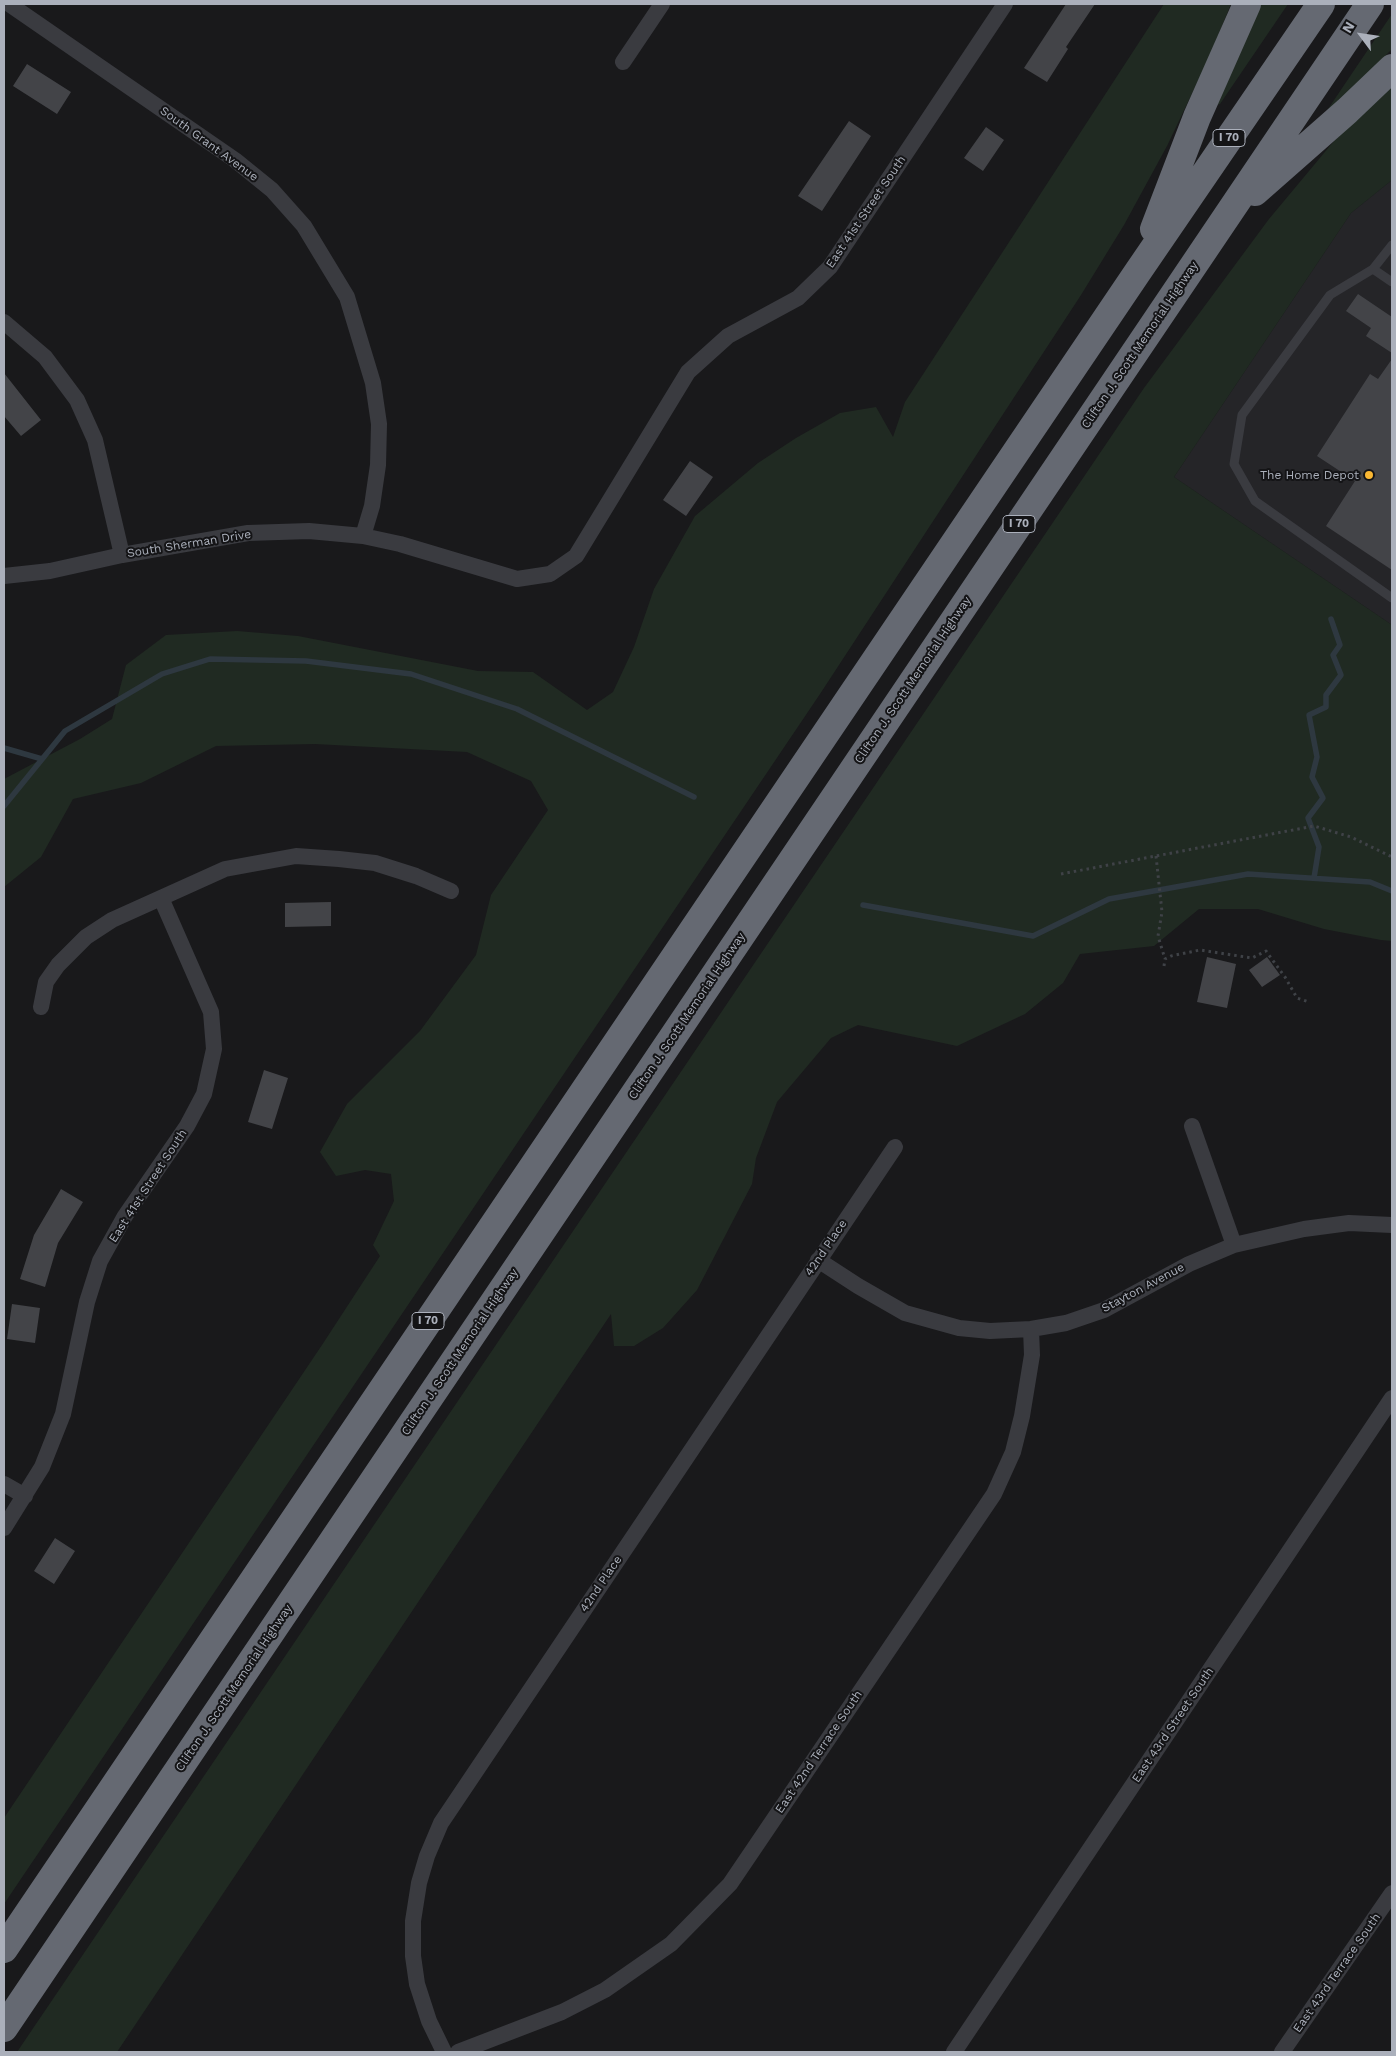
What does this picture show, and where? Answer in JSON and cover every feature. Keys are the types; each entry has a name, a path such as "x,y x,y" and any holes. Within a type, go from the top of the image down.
{"highway":[{"path":"1137,273 1197,117 1247,4"},
{"name":"I 70","path":"4,1949 1137,273 1321,4"},
{"name":"Clifton J. Scott Memorial Highway","path":"4,2028 1370,4"},
{"path":"1226,218 1347,111 1392,68"}],"street":[{"name":"South Grant Avenue","path":"9,4 235,160 272,190 304,226 347,297 373,383 379,424 378,466 372,506 362,536"},
{"path":"623,62 662,4"},
{"name":"East 41st Street South","path":"550,574 576,556 688,372 728,336 798,298 830,267 1005,4"},
{"path":"4,322 45,357 77,400 96,440 122,555"},
{"name":"South Sherman Drive","path":"4,576 50,571 122,555 248,533 309,531 362,536 400,544 518,579 550,574"},
{"path":"41,1007 46,982 58,965 86,937 112,920 225,869 296,856 375,863 416,876 451,891"},
{"name":"East 41st Street South","path":"4,1528 42,1466 63,1414 86,1302 100,1261 125,1216 187,1126 204,1094 214,1049 211,1012 161,898"},
{"path":"1192,1126 1234,1245"},
{"name":"42nd Place","path":"444,2052 429,2020 417,1984 413,1956 413,1921 418,1884 441,1823 895,1147"},
{"name":"Stayton Avenue","path":"818,1260 905,1313 959,1328 990,1331 1031,1329 1066,1323 1104,1310 1189,1264 1234,1245 1304,1229 1349,1223 1392,1225"},
{"name":"East 42nd Terrace South","path":"458,2052 562,2012 605,1990 671,1944 730,1884 994,1494 1013,1452 1022,1416 1032,1355 1031,1329"},
{"name":"East 43rd Street South","path":"954,2052 1392,1398"},
{"path":"4,1484 25,1496"},
{"name":"East 43rd Terrace South","path":"1282,2052 1392,1893"}],"lane":[{"path":"1392,245 1373,269 1330,295 1242,415 1234,464 1255,501 1392,598"},
{"path":"1373,269 1392,282"}],"path":[{"path":"1061,874 1314,826 1351,836 1392,857"},
{"path":"1156,856 1162,912 1158,936 1165,959 1164,966"},
{"path":"1165,959 1200,950 1252,958 1266,951 1285,977 1297,998 1309,1002"}],"shaded area":[{"path":"1164,4 1231,4 1208,60 1167,146 1124,225 1081,295 820,694 4,1904 4,1818 380,1256 373,1245 394,1201 391,1174 365,1170 336,1176 320,1152 347,1104 420,1031 476,955 491,895 548,810 531,781 467,752 315,744 216,746 141,783 73,799 41,857 4,887 4,779 80,739 112,719 126,665 166,635 237,631 298,636 478,671 533,672 587,710 613,692 634,647 654,589 695,516 758,463 796,438 840,413 876,407 893,437 905,402"},
{"path":"1260,4 1288,4 1220,104 1217,105"},
{"path":"1392,14 1392,49 1329,112 1326,112"},
{"path":"1392,84 1392,180 1351,213 1174,477 1392,625 1392,941 1324,929 1258,909 1199,909 1154,946 1080,954 1063,983 1025,1014 957,1046 858,1025 831,1038 777,1102 756,1158 752,1184 697,1290 663,1328 634,1346 614,1346 611,1314 117,2052 17,2052 1144,388 1269,219 1334,141"},
{"path":"1392,180 1392,625 1174,477 1351,213"}],"building":[{"path":"1066,4 1095,4 1066,47 1068,49 1047,82 1024,68"},
{"path":"27,64 71,92 57,114 13,86"},
{"path":"849,121 871,136 822,211 798,196"},
{"path":"986,127 1004,140 983,171 964,158"},
{"path":"1358,294 1392,317 1392,353 1366,336 1371,328 1346,311"},
{"name":"The Home Depot","path":"1392,359 1392,570 1326,526 1355,481 1317,456 1370,374 1378,379"},
{"path":"4,373 41,420 21,436 4,416"},
{"path":"690,461 713,477 686,516 663,500"},
{"path":"331,902 331,926 285,927 285,903"},
{"path":"1207,957 1236,964 1227,1008 1197,1002"},
{"path":"1267,957 1280,975 1262,987 1249,970"},
{"path":"264,1070 288,1078 272,1129 248,1122"},
{"path":"61,1189 83,1202 58,1243 45,1287 20,1279 34,1235"},
{"path":"12,1304 40,1308 35,1343 7,1339"},
{"path":"55,1538 75,1551 54,1584 34,1571"}],"waterway":[{"path":"1314,878 1319,847 1308,818 1323,798 1312,777 1317,757 1309,715 1326,707 1326,695 1341,675 1333,655 1340,645 1331,619"},
{"path":"4,806 65,731 162,674 210,659 306,661 411,674 517,709 694,797"},
{"path":"4,748 42,759"},
{"path":"863,905 1033,936 1109,899 1248,874 1370,882 1392,891"}],"place":[{"name":"The Home Depot","path":"1369,475"}]}
